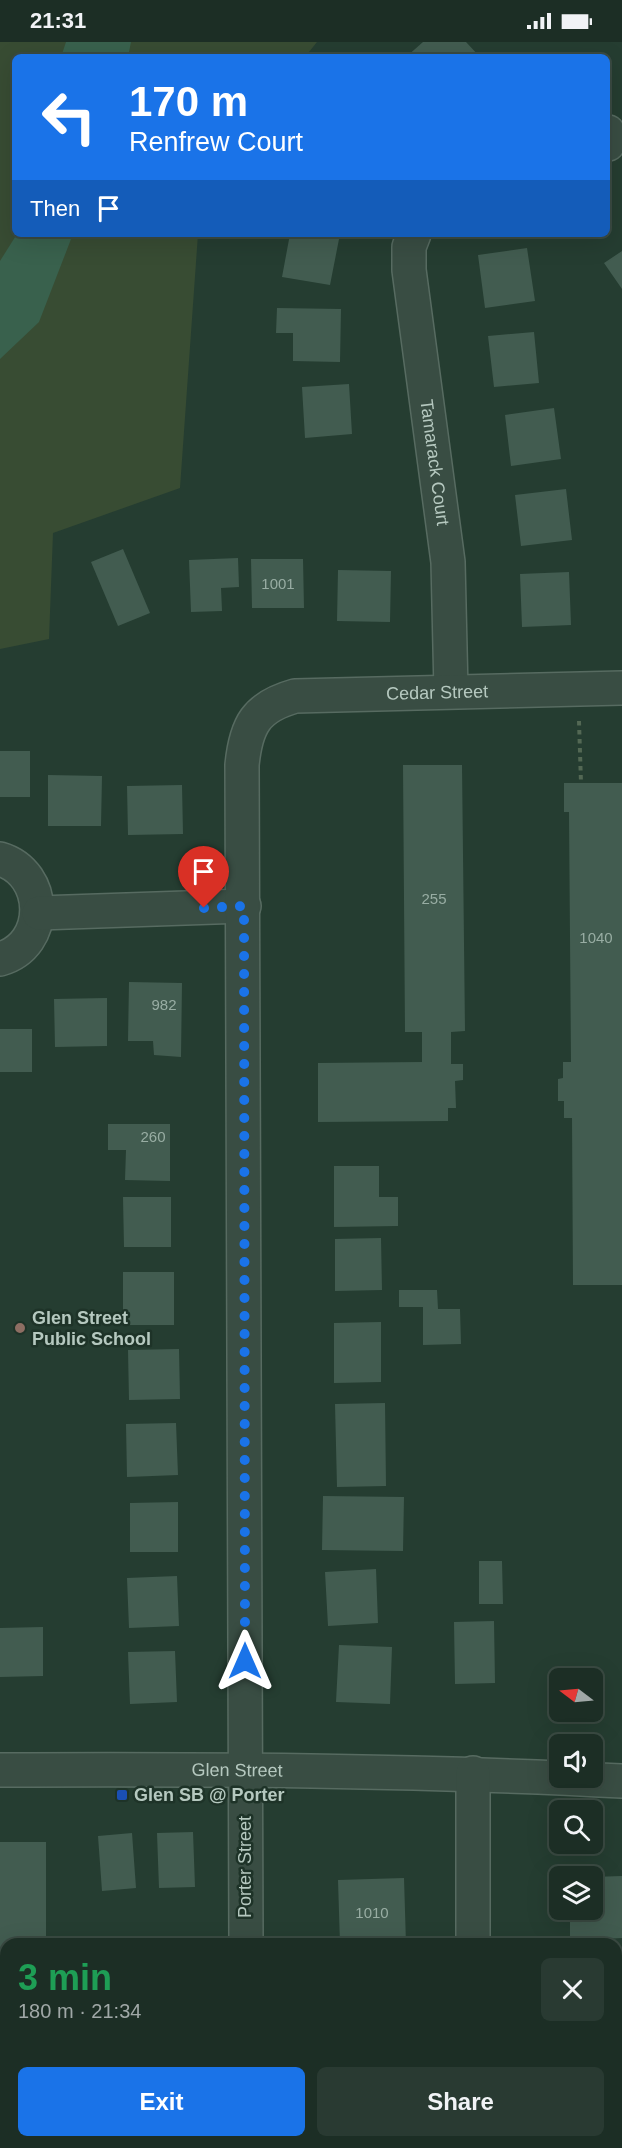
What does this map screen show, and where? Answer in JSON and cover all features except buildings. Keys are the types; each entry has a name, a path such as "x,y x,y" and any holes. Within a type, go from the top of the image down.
{"street":[{"name":"Tamarack Court","path":"413,237 409,247 410,270 448,561 452,692"},
{"name":"Cedar Street","path":"258,715 270,705 295,696 622,688"},
{"name":"Porter Street","path":"246,1938 242,765 245,740 258,715"},
{"path":"0,859 22,871 32,885 39,913 30,935 19,949 0,959"},
{"path":"39,913 244,906"},
{"name":"Glen Street","path":"0,1770 245,1769 473,1773 622,1781"},
{"path":"473,1773 473,1938"}],"path":[{"path":"579,721 581,783"}],"shaded area":[{"path":"0,42 317,42 307,54 12,54 12,237 198,237 180,488 53,533 49,639 0,649"},
{"path":"66,42 131,42 129,54 62,54"},
{"path":"15,237 72,237 39,322 0,359 0,261"}],"place":[{"name":"Glen Street Public School","path":"20,1328"},
{"name":"Glen SB @ Porter","path":"122,1795"}],"route":[{"path":"204,908 244,906 242,991 245,1661"}]}
